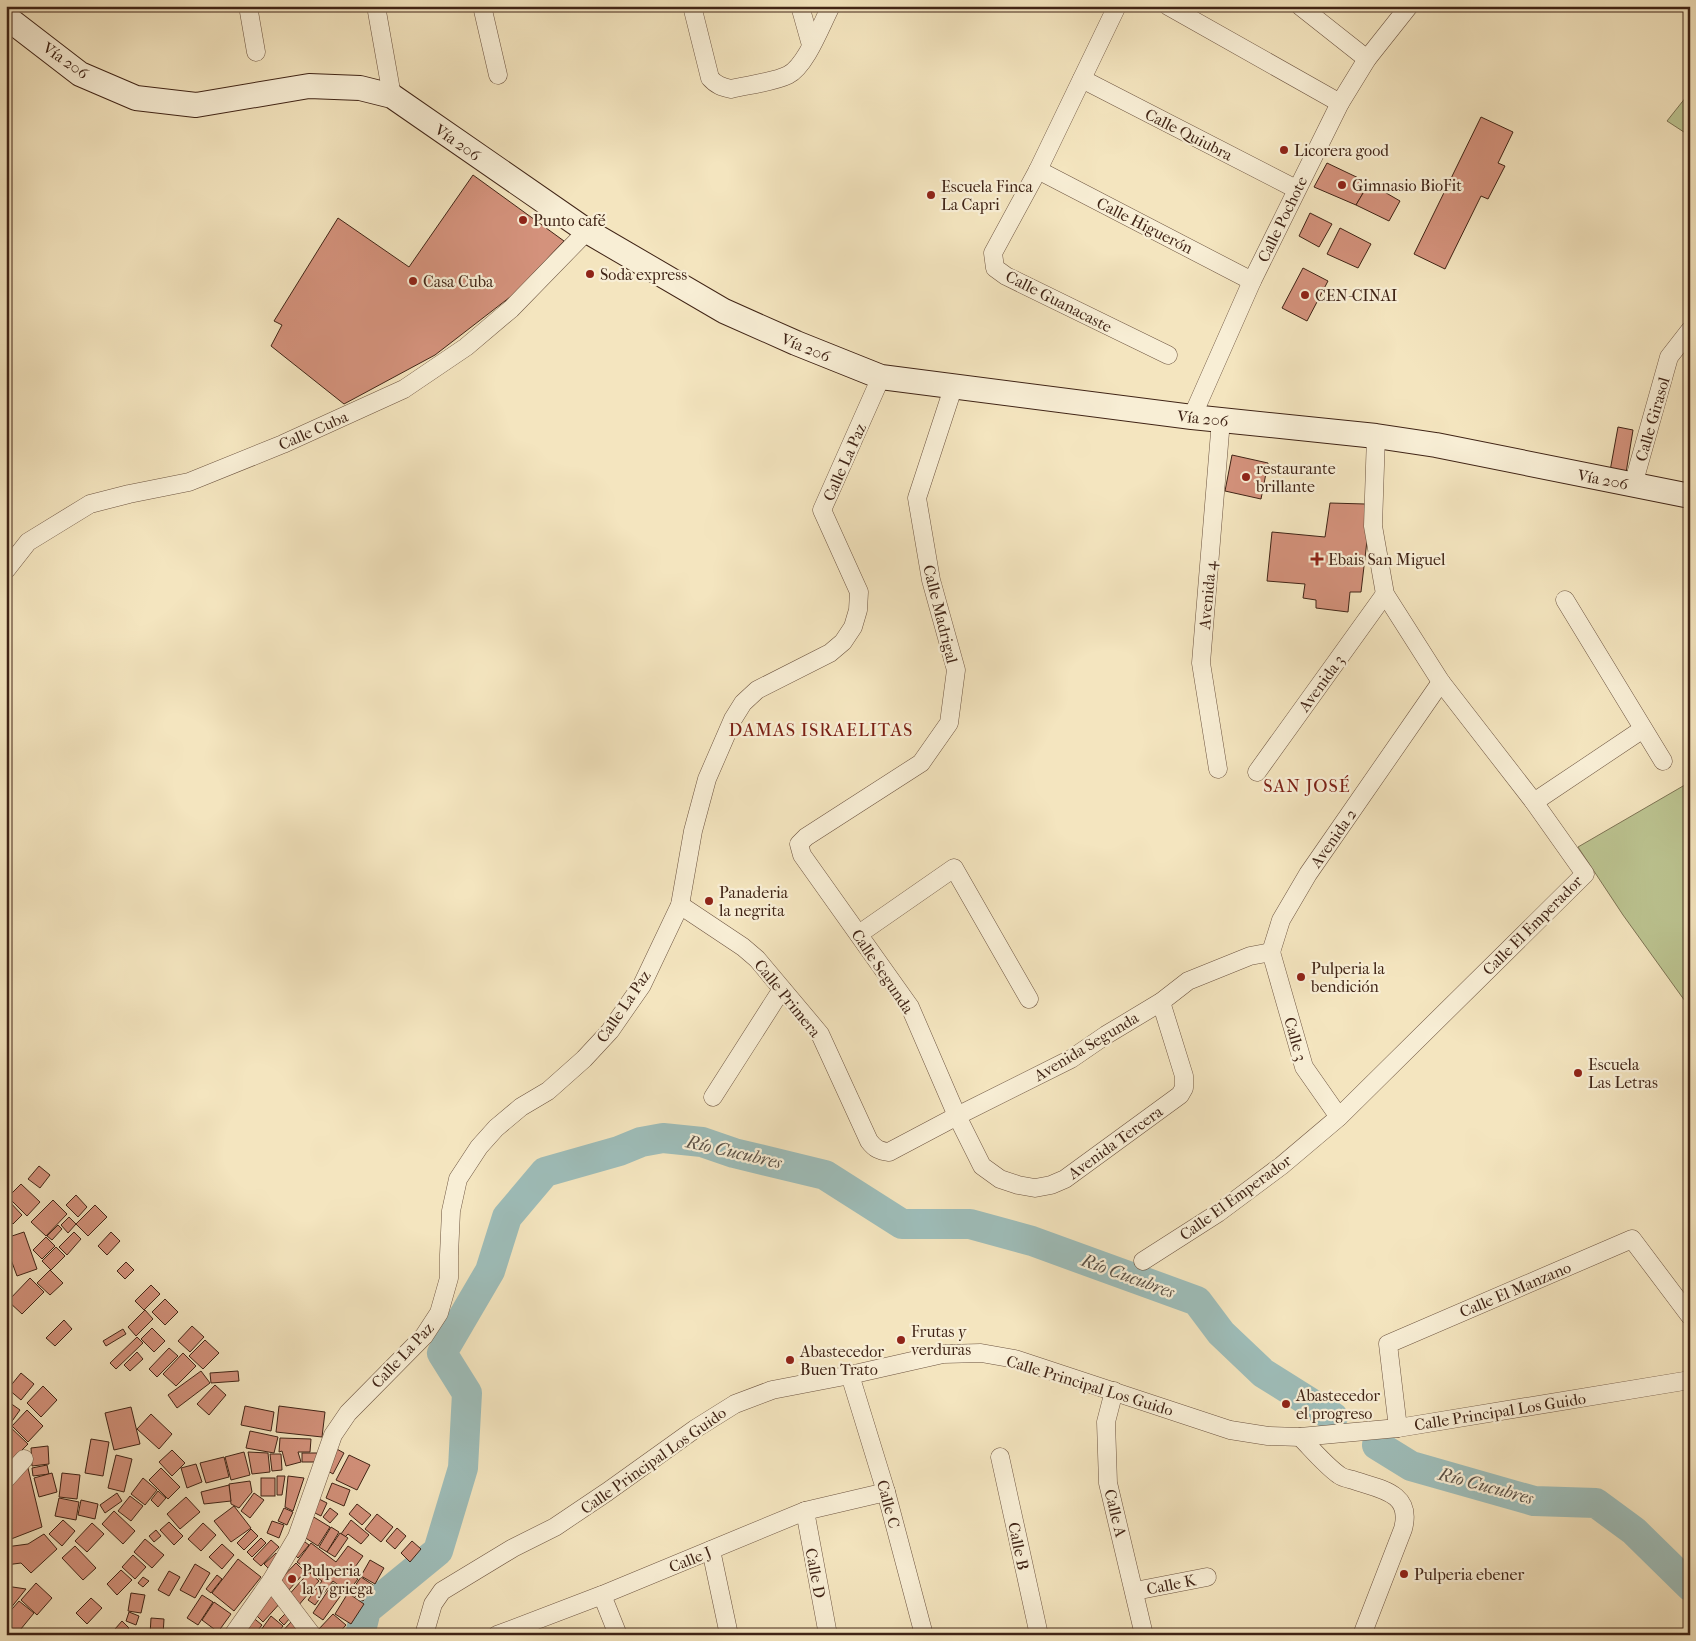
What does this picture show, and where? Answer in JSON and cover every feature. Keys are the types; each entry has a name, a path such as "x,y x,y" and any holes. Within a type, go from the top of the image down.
{"main road":[{"name":"Vía 206","path":"6,17 80,74 136,98 196,105 309,86 360,88 392,96 587,230 724,311 796,343 882,377 954,385 1192,418 1376,436 1436,445 1690,496"}],"street":[{"path":"248,6 256,52"},
{"path":"376,6 392,96"},
{"path":"482,6 498,75"},
{"path":"692,6 710,78 714,83 731,89 787,75 797,70 831,6"},
{"path":"800,6 811,45"},
{"name":"Calle Guanacaste","path":"1118,6 1038,170 993,253 996,268 1006,276 1168,355"},
{"path":"1168,6 1340,103"},
{"path":"1300,6 1367,59"},
{"name":"Calle Pochote","path":"1192,418 1252,281 1340,103 1367,59 1409,6"},
{"name":"Calle Quiubra","path":"1082,79 1296,189"},
{"name":"Calle Higuerón","path":"1038,170 1252,281"},
{"name":"Calle Cuba","path":"6,570 28,542 90,504 189,482 283,444 404,389 466,347 512,309 587,230"},
{"name":"Calle Girasol","path":"1633,485 1669,357 1690,330"},
{"name":"Calle La Paz","path":"233,1635 271,1581 300,1532 333,1435 348,1413 424,1336 439,1313 449,1278 448,1255 451,1211 458,1178 479,1147 496,1128 520,1107 548,1091 584,1059 610,1031 642,984 680,905 693,831 707,779 733,718 743,703 757,690 830,654 843,642 853,627 858,610 859,592 822,510 882,377"},
{"name":"Calle Madrigal","path":"806,836 921,763 949,723 956,670 931,580 917,498 954,385"},
{"name":"Avenida 4","path":"1218,769 1201,664 1221,420"},
{"name":"Calle El Emperador","path":"1143,1261 1226,1207 1280,1166 1339,1117 1585,874 1534,802 1442,682 1385,594 1373,526 1376,436"},
{"name":"Avenida 3","path":"1257,772 1385,594"},
{"path":"1565,600 1663,761"},
{"name":"Avenida 2","path":"1271,952 1280,920 1308,874 1442,682"},
{"path":"1534,802 1643,729"},
{"name":"Calle Segunda","path":"806,836 799,844 802,855 910,1007 957,1116"},
{"path":"859,934 954,868 1029,999"},
{"name":"Calle Primera","path":"680,905 743,946 757,959 820,1034 869,1141 875,1148"},
{"name":"Avenida Segunda","path":"875,1148 889,1152 1070,1059 1161,1002 1188,981 1250,956 1271,952"},
{"name":"Calle 3","path":"1271,952 1304,1067 1339,1117"},
{"path":"712,1098 782,989"},
{"name":"Avenida Tercera","path":"957,1116 982,1166 1000,1179 1035,1188 1051,1185 1066,1179 1180,1095 1184,1088 1184,1076 1161,1002"},
{"name":"Calle El Manzano","path":"1398,1428 1388,1344 1632,1239 1690,1316"},
{"name":"Calle Principal Los Guido","path":"424,1635 432,1604 442,1591 513,1548 554,1527 607,1492 694,1429 735,1404 772,1390 943,1354 981,1353 1015,1359 1230,1430 1268,1436 1300,1437 1398,1428 1690,1380"},
{"name":"Calle C","path":"850,1375 886,1492 924,1635"},
{"name":"Calle A","path":"1114,1391 1106,1422 1108,1483 1144,1635"},
{"path":"1300,1437 1340,1476 1388,1492 1402,1503 1405,1511 1406,1520 1403,1529 1362,1635"},
{"name":"Calle B","path":"1000,1457 1038,1635"},
{"path":"6,1479 24,1458"},
{"name":"Calle J","path":"497,1635 602,1595 804,1511 886,1492"},
{"name":"Calle D","path":"804,1511 828,1635"},
{"path":"711,1550 729,1635"},
{"name":"Calle K","path":"1135,1591 1207,1577"},
{"path":"271,1581 312,1635"},
{"path":"602,1595 618,1635"}],"green space":[{"path":"1690,92 1690,136 1667,121"},
{"path":"1690,782 1690,1008 1623,915 1578,847"}],"building":[{"path":"1481,117 1513,132 1498,163 1505,166 1488,199 1481,196 1445,269 1414,254"},
{"name":"Gimnasio BioFit","path":"1327,163 1369,183 1356,205 1314,187"},
{"name":"Casa Cuba","path":"473,175 564,241 514,294 435,355 344,404 271,346 282,325 274,321 338,218 409,267"},
{"path":"1369,183 1400,201 1389,221 1356,205"},
{"path":"1310,213 1332,224 1319,247 1299,236"},
{"path":"1340,228 1371,244 1358,268 1327,254"},
{"name":"CEN-CINAI","path":"1303,268 1328,281 1307,321 1282,308"},
{"path":"1618,427 1633,430 1626,473 1610,471"},
{"name":"restaurante brillante","path":"1232,455 1268,463 1261,499 1225,491"},
{"name":"Ebais San Miguel","path":"1330,503 1365,504 1368,532 1361,592 1350,592 1348,612 1316,608 1316,600 1303,598 1305,584 1267,581 1272,532 1325,537"},
{"path":"39,1166 50,1175 40,1188 28,1179"},
{"path":"21,1184 40,1202 27,1216 8,1197"},
{"path":"76,1195 87,1207 78,1217 66,1205"},
{"path":"8,1200 22,1215 13,1224 6,1218 6,1202"},
{"path":"53,1200 67,1214 46,1236 31,1222"},
{"path":"95,1205 107,1217 88,1236 76,1224"},
{"path":"69,1217 76,1224 68,1233 61,1225"},
{"path":"58,1225 62,1229 52,1240 47,1236"},
{"path":"24,1232 37,1269 17,1276 6,1246 6,1238"},
{"path":"74,1232 81,1239 67,1255 59,1247"},
{"path":"111,1232 120,1241 107,1255 98,1246"},
{"path":"46,1237 55,1246 42,1259 33,1250"},
{"path":"56,1247 65,1256 51,1270 42,1261"},
{"path":"126,1262 134,1270 125,1279 117,1271"},
{"path":"50,1270 63,1283 50,1295 37,1283"},
{"path":"30,1278 44,1292 22,1314 8,1301"},
{"path":"151,1285 160,1294 144,1310 135,1301"},
{"path":"165,1299 178,1312 165,1325 152,1312"},
{"path":"145,1310 153,1319 136,1336 128,1327"},
{"path":"64,1320 72,1329 55,1346 46,1338"},
{"path":"192,1326 204,1337 190,1352 178,1341"},
{"path":"152,1328 165,1341 154,1352 141,1339"},
{"path":"123,1329 126,1334 106,1346 103,1341"},
{"path":"137,1337 143,1343 116,1369 110,1363"},
{"path":"205,1340 219,1353 203,1369 189,1356"},
{"path":"169,1348 178,1356 157,1377 149,1369"},
{"path":"137,1352 143,1359 130,1371 124,1365"},
{"path":"183,1353 196,1366 176,1386 163,1374"},
{"path":"201,1371 210,1383 177,1408 168,1395"},
{"path":"238,1371 239,1381 211,1383 210,1373"},
{"path":"21,1373 34,1384 21,1400 8,1389"},
{"path":"215,1385 226,1395 209,1415 197,1404"},
{"path":"43,1386 57,1400 41,1417 27,1403"},
{"path":"6,1400 20,1410 10,1424 6,1422"},
{"path":"245,1406 274,1412 271,1431 241,1425"},
{"path":"279,1406 325,1412 322,1437 276,1432"},
{"path":"131,1407 140,1444 114,1450 105,1413"},
{"path":"27,1410 43,1426 28,1442 12,1426"},
{"path":"151,1414 172,1434 159,1449 137,1429"},
{"path":"6,1423 28,1444 10,1462 6,1459"},
{"path":"250,1431 278,1437 274,1453 246,1448"},
{"path":"280,1438 311,1439 310,1452 298,1452 301,1462 286,1466 282,1451 279,1452"},
{"path":"91,1439 109,1442 103,1476 85,1473"},
{"path":"48,1446 49,1464 32,1466 31,1448"},
{"path":"335,1448 344,1453 333,1474 323,1468"},
{"path":"172,1450 185,1463 172,1476 159,1462"},
{"path":"244,1452 250,1475 231,1480 225,1457"},
{"path":"248,1452 268,1453 270,1472 252,1474"},
{"path":"302,1453 317,1453 317,1462 302,1462"},
{"path":"270,1454 281,1454 282,1470 272,1471"},
{"path":"116,1455 132,1459 124,1492 108,1488"},
{"path":"349,1455 370,1465 357,1490 336,1480"},
{"path":"224,1457 229,1477 206,1483 200,1463"},
{"path":"27,1464 42,1527 6,1541 6,1486"},
{"path":"196,1464 202,1482 187,1488 181,1468"},
{"path":"47,1465 49,1474 33,1476 32,1468"},
{"path":"161,1468 180,1487 168,1499 149,1480"},
{"path":"52,1473 57,1492 39,1497 34,1478"},
{"path":"62,1473 80,1475 77,1499 59,1497"},
{"path":"277,1476 285,1476 282,1495 277,1495"},
{"path":"288,1476 304,1478 293,1511 285,1507"},
{"path":"143,1478 157,1490 145,1505 131,1494"},
{"path":"261,1478 275,1478 275,1496 261,1496"},
{"path":"250,1481 252,1492 239,1508 231,1504 229,1484"},
{"path":"332,1483 350,1490 344,1506 326,1498"},
{"path":"229,1485 231,1501 204,1504 201,1492"},
{"path":"158,1491 166,1498 158,1507 151,1500"},
{"path":"117,1493 122,1501 105,1513 100,1505"},
{"path":"254,1493 264,1500 250,1518 241,1511"},
{"path":"130,1496 143,1506 131,1521 118,1511"},
{"path":"186,1497 200,1512 180,1529 167,1514"},
{"path":"315,1497 327,1503 321,1516 309,1510"},
{"path":"59,1498 79,1502 76,1520 55,1516"},
{"path":"81,1500 98,1504 95,1519 78,1515"},
{"path":"357,1504 371,1515 362,1525 349,1514"},
{"path":"234,1506 251,1528 231,1542 214,1521"},
{"path":"284,1508 293,1512 287,1525 278,1521"},
{"path":"330,1508 338,1514 330,1523 323,1517"},
{"path":"114,1511 135,1531 123,1544 102,1524"},
{"path":"377,1514 393,1527 381,1542 365,1529"},
{"path":"312,1516 330,1527 318,1546 301,1535"},
{"path":"63,1520 75,1531 62,1546 49,1534"},
{"path":"351,1520 369,1535 361,1544 348,1534 345,1537 341,1534"},
{"path":"272,1521 284,1525 279,1538 267,1533"},
{"path":"169,1522 183,1536 174,1545 160,1530"},
{"path":"92,1523 104,1534 87,1552 75,1541"},
{"path":"203,1523 216,1535 201,1551 188,1539"},
{"path":"331,1527 339,1532 327,1552 319,1547"},
{"path":"397,1528 406,1536 395,1549 386,1541"},
{"path":"251,1529 258,1536 244,1550 237,1543"},
{"path":"156,1530 161,1536 154,1542 149,1536"},
{"path":"340,1533 348,1538 335,1557 327,1552"},
{"path":"44,1534 57,1549 31,1573 21,1563 6,1565 6,1547 28,1544"},
{"path":"261,1538 266,1543 252,1557 247,1552"},
{"path":"145,1539 164,1555 152,1568 134,1552"},
{"path":"301,1539 309,1545 298,1558 290,1550"},
{"path":"271,1540 279,1547 261,1566 253,1559"},
{"path":"412,1541 421,1549 410,1562 401,1553"},
{"path":"311,1543 336,1562 348,1546 363,1556 350,1574 358,1579 348,1592 333,1581 315,1605 308,1600 322,1581 297,1562"},
{"path":"222,1544 234,1555 222,1569 209,1557"},
{"path":"75,1546 96,1568 83,1580 62,1558"},
{"path":"276,1553 283,1560 271,1571 264,1564"},
{"path":"133,1555 146,1567 135,1579 122,1567"},
{"path":"238,1559 261,1577 234,1611 212,1593"},
{"path":"370,1560 384,1568 375,1584 361,1576"},
{"path":"296,1563 305,1572 287,1592 277,1583"},
{"path":"195,1564 210,1573 195,1598 180,1590"},
{"path":"121,1570 132,1580 117,1595 107,1584"},
{"path":"169,1571 180,1577 169,1596 158,1590"},
{"path":"309,1572 319,1581 298,1606 287,1597"},
{"path":"217,1575 222,1579 211,1593 206,1589"},
{"path":"143,1577 149,1581 143,1587 138,1583"},
{"path":"361,1577 373,1585 363,1601 350,1593"},
{"path":"36,1583 52,1598 37,1615 21,1600"},
{"path":"333,1583 344,1591 323,1620 313,1613"},
{"path":"6,1586 26,1589 6,1614"},
{"path":"271,1590 282,1601 263,1622 252,1611"},
{"path":"131,1593 145,1595 141,1613 128,1611"},
{"path":"348,1593 364,1604 351,1624 335,1614"},
{"path":"202,1595 213,1602 198,1625 187,1618"},
{"path":"91,1598 102,1608 87,1624 76,1613"},
{"path":"19,1601 34,1613 16,1635 6,1627 6,1616"},
{"path":"214,1602 231,1614 218,1632 202,1620"},
{"path":"129,1612 139,1616 136,1625 126,1621"},
{"path":"285,1614 290,1618 284,1625 279,1620"},
{"path":"333,1614 346,1625 337,1635 321,1635 317,1631"},
{"path":"251,1616 262,1625 254,1635 241,1635"},
{"path":"271,1616 283,1626 276,1635 267,1635 261,1630"},
{"path":"151,1618 164,1619 163,1635 150,1635"},
{"path":"122,1621 129,1628 121,1635 115,1629"},
{"path":"291,1622 304,1635 279,1635"}],"waterway":[{"name":"Río Cucubres","path":"360,1635 366,1610 438,1551 463,1468 467,1393 442,1353 490,1271 507,1217 545,1172 619,1151 641,1142 663,1138 702,1142 734,1153 825,1175 902,1224 970,1224 1032,1241 1197,1301 1221,1333 1263,1373 1333,1417"},
{"name":"Río Cucubres","path":"1377,1445 1411,1466 1534,1501 1596,1503 1634,1531 1690,1586"}],"place":[{"name":"Licorera good","path":"1284,150"},
{"name":"Gimnasio BioFit","path":"1342,185"},
{"name":"Escuela Finca La Capri","path":"931,195"},
{"name":"Punto café","path":"523,220"},
{"name":"Soda express","path":"590,274"},
{"name":"Casa Cuba","path":"413,281"},
{"name":"CEN-CINAI","path":"1305,295"},
{"name":"restaurante brillante","path":"1246,477"},
{"name":"Ebais San Miguel","path":"1317,559"},
{"name":"Panaderia la negrita","path":"709,901"},
{"name":"Pulperia la bendición","path":"1301,977"},
{"name":"Escuela Las Letras","path":"1578,1073"},
{"name":"Frutas y verduras","path":"901,1340"},
{"name":"Abastecedor Buen Trato","path":"790,1360"},
{"name":"Abastecedor el progreso","path":"1286,1404"},
{"name":"Pulperia ebener","path":"1404,1574"},
{"name":"Pulperia la y griega","path":"292,1579"}],"district":[{"name":"DAMAS ISRAELITAS","path":"821,730"},
{"name":"SAN JOSÉ","path":"1307,786"}]}
